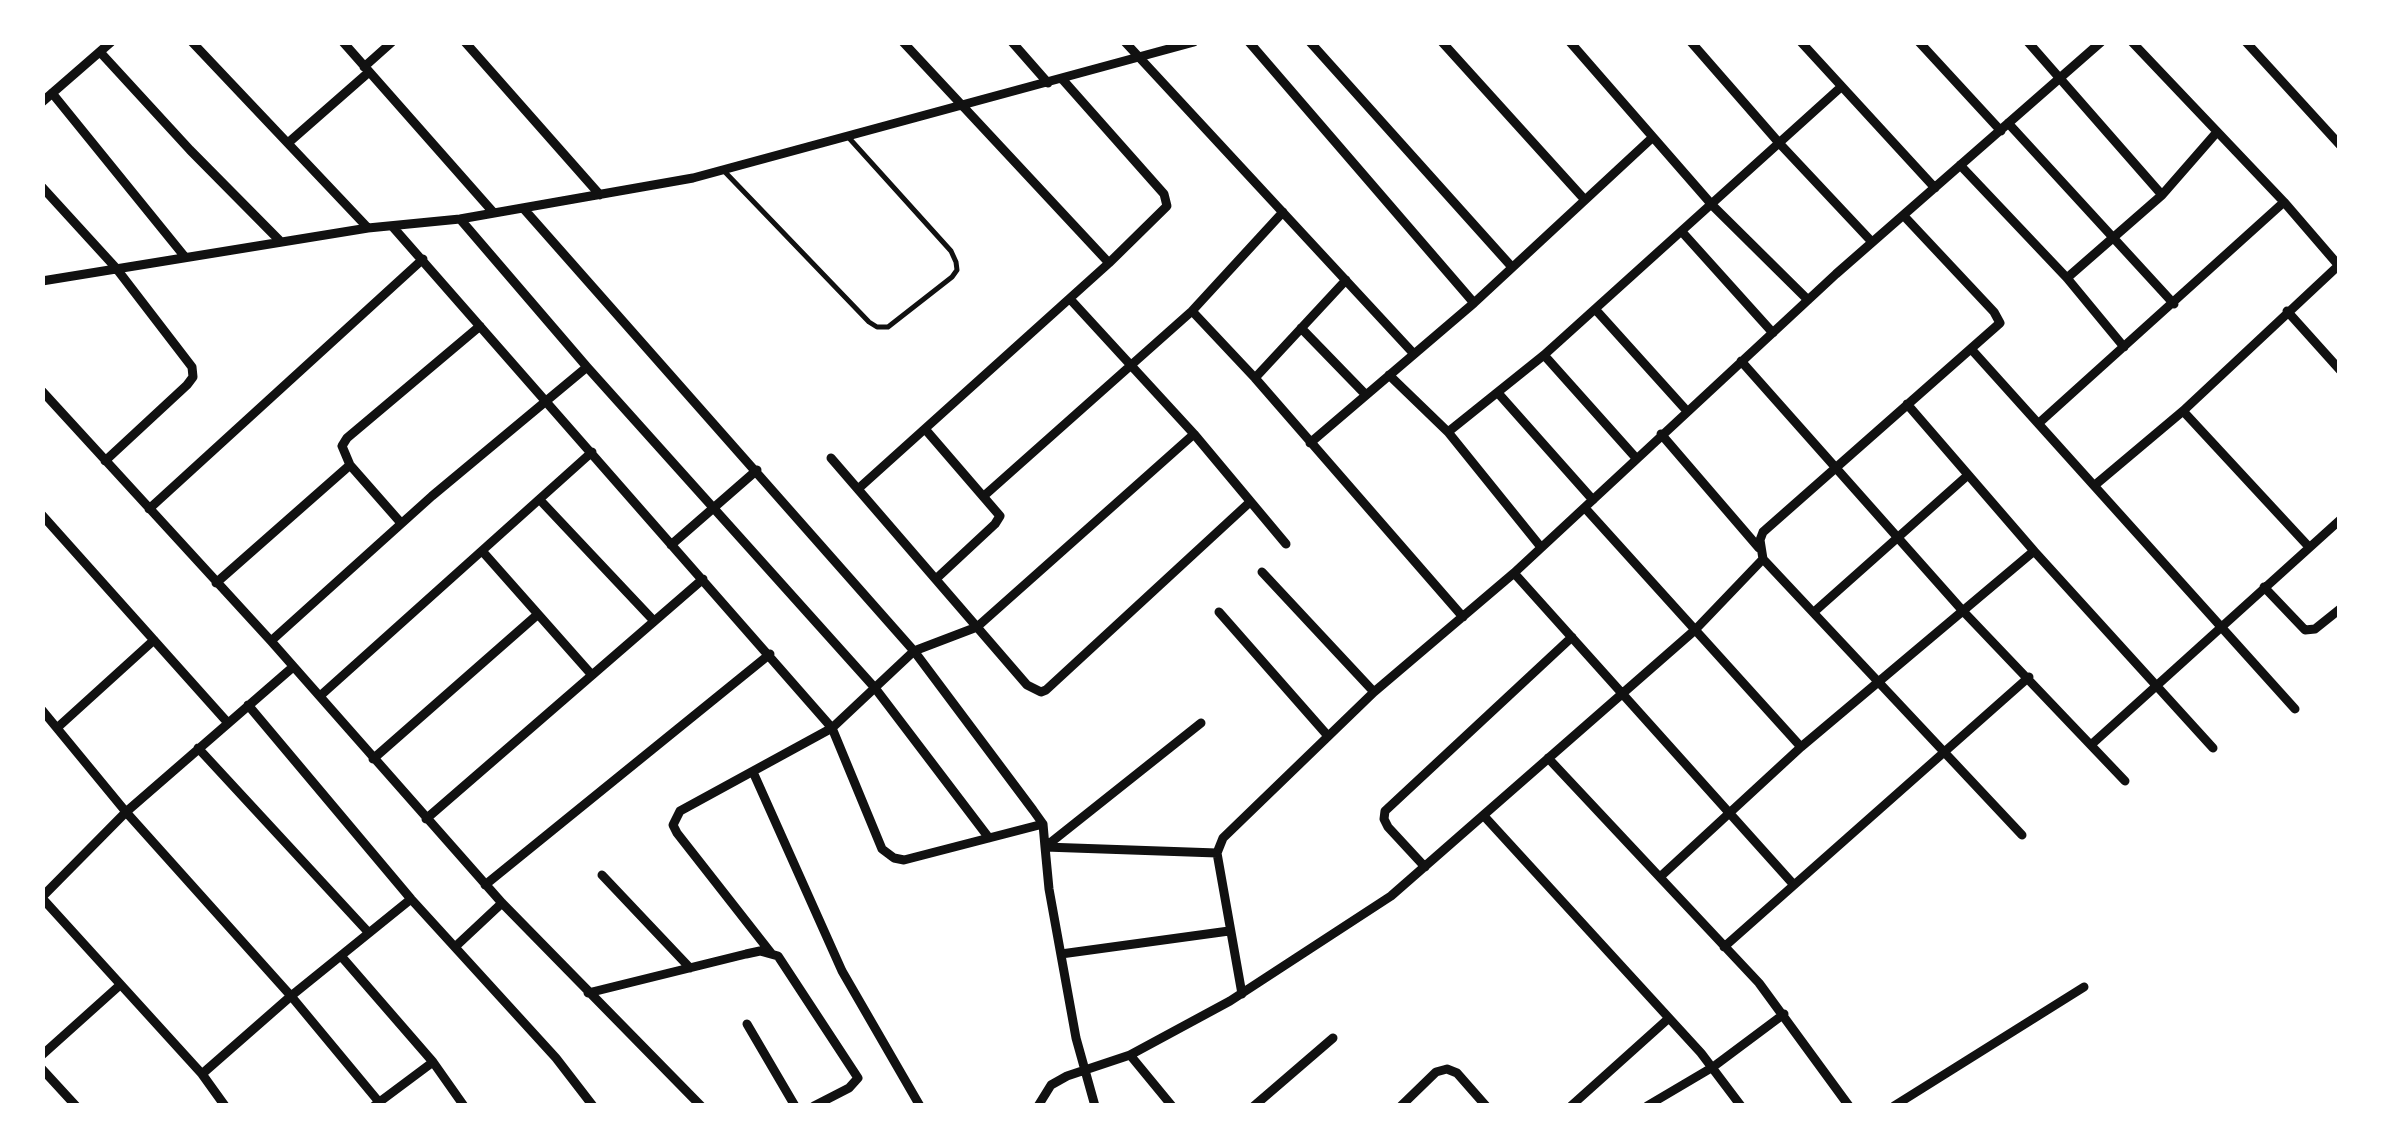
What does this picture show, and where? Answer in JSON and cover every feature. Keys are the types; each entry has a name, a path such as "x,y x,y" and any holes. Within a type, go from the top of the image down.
{"street":[{"path":"42,102 111,42"},
{"path":"192,42 368,228"},
{"path":"343,42 493,212"},
{"path":"288,143 392,42"},
{"path":"465,42 600,195"},
{"path":"904,42 1109,263"},
{"path":"1012,42 1048,82"},
{"path":"1125,42 1414,354"},
{"path":"42,281 368,228 460,219 724,171 1194,42"},
{"path":"1250,42 1474,303"},
{"path":"1310,42 1511,266"},
{"path":"1442,42 1585,200"},
{"path":"1570,42 1713,206 1808,300"},
{"path":"1690,42 1872,242"},
{"path":"1800,42 1934,188"},
{"path":"1919,42 2114,235 2174,304"},
{"path":"2028,42 2162,196"},
{"path":"1242,994 1217,853 1223,838 1374,692 1514,573 1872,242 2102,42"},
{"path":"2095,485 2183,411 2339,266 2284,202 2132,42"},
{"path":"2246,42 2340,145"},
{"path":"100,52 281,242"},
{"path":"858,489 1164,212 1168,200 1063,80"},
{"path":"1448,432 1544,356 1841,87"},
{"path":"52,93 186,257"},
{"path":"2066,278 2162,196 2217,132"},
{"path":"1310,443 1474,303 1653,137"},
{"path":"1960,165 2066,278 2124,347"},
{"path":"42,187 116,268 192,367 193,377 105,461"},
{"path":"2039,423 2284,202"},
{"path":"523,208 914,651 1042,824 1061,954 1095,1106"},
{"path":"984,495 1192,311 1283,212"},
{"path":"1038,1106 1050,1085 1130,1055 1242,994 1391,896 1695,630 1762,554 1763,532 1996,328 2000,319 1904,216"},
{"path":"460,219 587,368 875,688 989,838"},
{"path":"392,226 832,728 882,849 904,860 1042,824"},
{"path":"1683,232 1773,332"},
{"path":"148,509 423,259"},
{"path":"1255,378 1346,280"},
{"path":"1070,299 1194,434 1286,544"},
{"path":"1595,309 1686,410"},
{"path":"1192,311 1255,378 1462,618"},
{"path":"2287,311 2340,370"},
{"path":"400,524 350,465 342,452 347,438 480,326"},
{"path":"1301,328 1366,395"},
{"path":"1972,350 2295,710"},
{"path":"1544,356 1636,458"},
{"path":"1740,362 1962,610 2125,781"},
{"path":"271,641 400,524 587,368"},
{"path":"1390,374 1448,432 1540,546"},
{"path":"42,391 271,641 502,903 701,1106"},
{"path":"1498,393 1695,630 1801,747"},
{"path":"1908,404 2034,551 2213,748"},
{"path":"2183,411 2309,547"},
{"path":"926,429 996,508 999,520 937,578"},
{"path":"814,1106 850,1088 858,1078 783,961 771,952 674,825 680,811 832,728 914,651 977,627 1194,434"},
{"path":"1661,434 1814,612 2022,834"},
{"path":"320,696 592,452"},
{"path":"831,458 1034,690 1046,690 1250,502"},
{"path":"216,583 350,465"},
{"path":"671,545 757,470"},
{"path":"1814,612 1968,475"},
{"path":"540,500 654,621"},
{"path":"42,515 228,723"},
{"path":"2092,744 2340,520"},
{"path":"1660,876 1801,747 2034,551"},
{"path":"483,552 591,674"},
{"path":"1262,572 1374,692"},
{"path":"1514,573 1794,884"},
{"path":"426,819 703,579"},
{"path":"2264,587 2306,630 2315,630 2340,609"},
{"path":"1219,612 1328,736"},
{"path":"373,759 537,615"},
{"path":"1425,867 1388,826 1385,812 1572,637"},
{"path":"57,728 154,640"},
{"path":"486,885 770,654"},
{"path":"226,1106 202,1074 42,898 126,812 293,666"},
{"path":"1724,946 2028,677"},
{"path":"248,705 411,899 556,1058 593,1106"},
{"path":"42,710 126,812 291,996 376,1104 434,1062"},
{"path":"1045,847 1201,723"},
{"path":"198,748 369,933"},
{"path":"1548,758 1784,1014 1849,1106"},
{"path":"753,772 842,972 920,1106"},
{"path":"1484,816 1713,1066 1741,1106"},
{"path":"1045,847 1217,853"},
{"path":"602,875 690,968"},
{"path":"202,1074 411,899"},
{"path":"455,948 502,903"},
{"path":"1061,954 1229,931"},
{"path":"588,993 746,954 771,952"},
{"path":"341,956 434,1062 464,1106"},
{"path":"42,1055 120,986"},
{"path":"1894,1106 2084,987"},
{"path":"1648,1106 1713,1066 1784,1014"},
{"path":"1571,1106 1668,1018"},
{"path":"746,1024 795,1106"},
{"path":"1254,1106 1333,1038"},
{"path":"1130,1055 1172,1106"},
{"path":"42,1069 76,1106"},
{"path":"1400,1106 1436,1072 1447,1069 1457,1074 1486,1106"}],"lane":[{"path":"724,171 869,322 888,328 952,277 957,270 956,262 847,137"}]}
